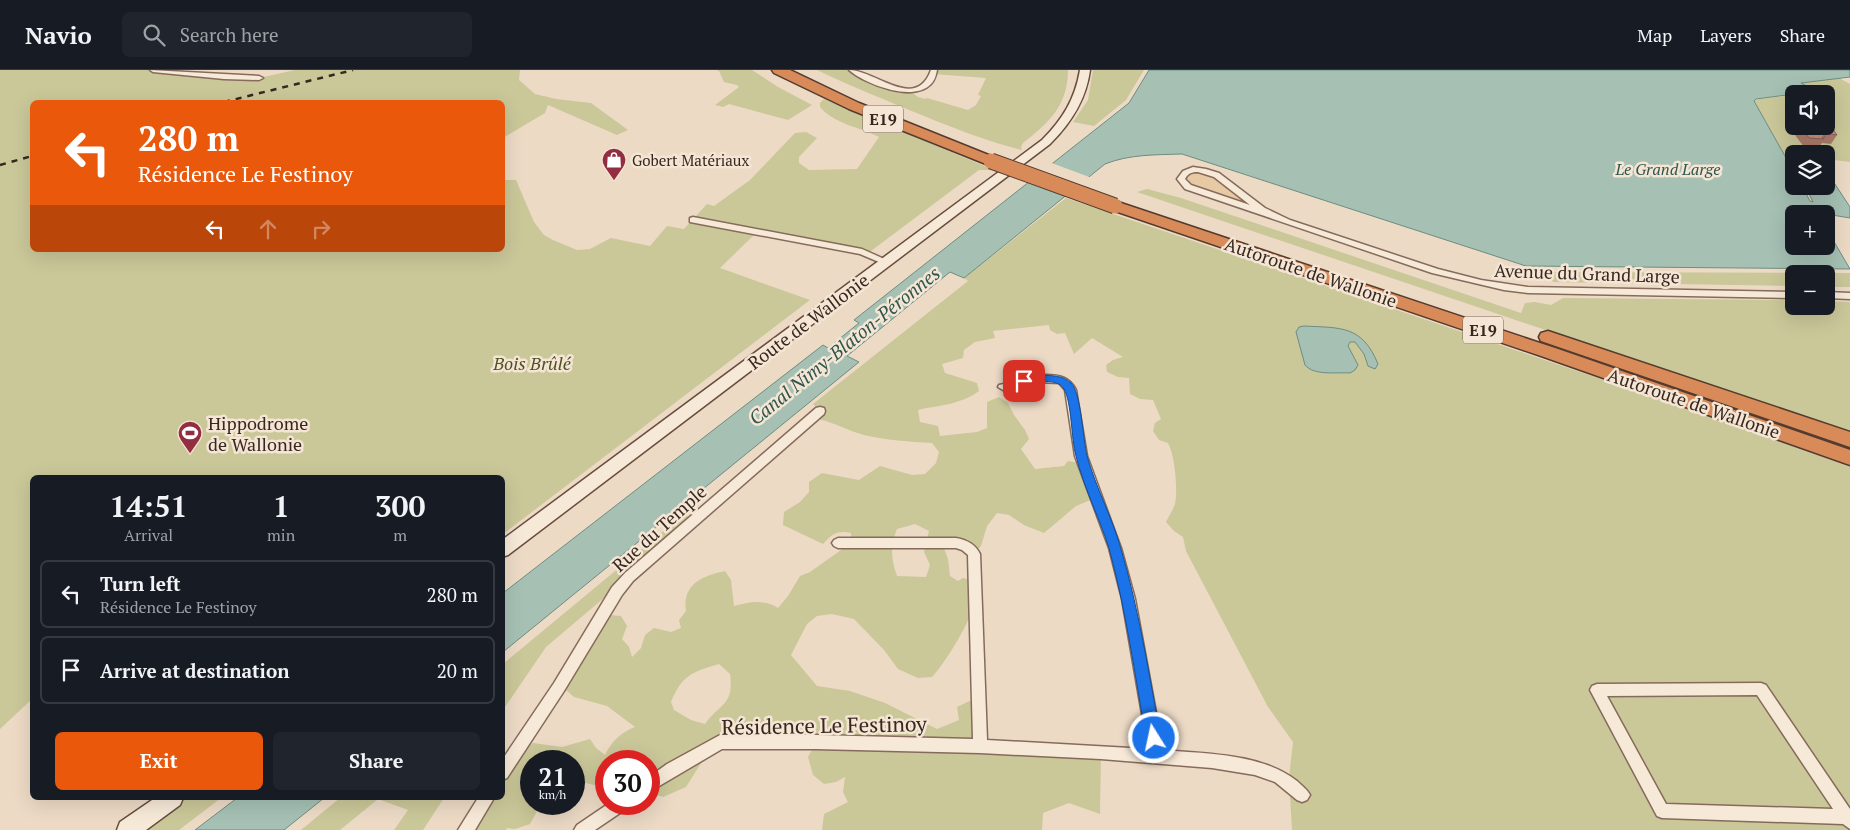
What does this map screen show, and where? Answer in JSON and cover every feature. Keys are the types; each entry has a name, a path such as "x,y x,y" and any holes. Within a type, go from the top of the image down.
{"highway":[{"name":"Autoroute de Wallonie","path":"779,70 863,110 1850,458"},
{"name":"Autoroute de Wallonie","path":"804,70 996,157"},
{"name":"Autoroute de Wallonie","path":"1121,201 1557,340 1850,440"}],"main road":[{"name":"Route de Wallonie","path":"505,548 1042,146 1060,129 1077,104 1084,81 1085,70"},
{"path":"128,830 169,800"}],"street":[{"path":"153,70 259,78"},
{"path":"852,70 896,89 910,91 917,90 927,84 934,70"},
{"name":"Avenue du Grand Large","path":"1270,214 1212,172 1195,170 1185,172 1182,176 1183,183 1188,187 1444,274 1500,288 1785,295"},
{"path":"693,220 862,252 886,262"},
{"path":"1835,295 1850,296"},
{"path":"1003,387 1042,378 1058,379 1068,385 1072,396 1081,454 1089,482 1114,547 1127,597 1157,756"},
{"name":"Rue du Temple","path":"505,768 559,687 617,592 629,577 820,411"},
{"path":"838,543 956,543 965,544 974,554 980,746"},
{"path":"1761,689 1848,820 1662,811 1597,690 1761,689"},
{"name":"Résidence Le Festinoy","path":"660,777 720,742 980,746 1212,761 1255,768 1280,777 1302,795"},
{"path":"466,830 485,800"},
{"path":"582,830 604,815"}],"green space":[{"name":"Bois Brûlé","path":"0,70 153,70 259,78 295,70 520,70 519,80 535,94 556,99 591,103 628,130 617,135 548,105 545,113 505,137 505,100 30,100 30,252 505,252 505,180 516,180 534,222 544,235 553,240 577,250 590,249 611,238 650,246 667,226 684,229 707,204 714,206 750,180 795,133 806,132 817,138 799,157 799,163 809,170 857,169 879,137 848,125 826,113 820,107 820,103 824,99 994,170 979,170 867,254 757,232 720,268 810,300 505,532 505,475 30,475 30,701 0,729"},
{"path":"716,70 752,70 778,87 812,105 788,120 729,104 723,107 715,105 739,87 724,82 719,71"},
{"path":"817,70 857,70 855,71 896,89 910,91 918,97 968,110 976,105 981,96 978,95 986,78 933,74 934,70 1068,70 1065,93 1061,103 1049,120 1023,143 1022,150 948,126"},
{"path":"1093,70 1144,70 1126,100 1094,126 1073,122 1088,100"},
{"path":"1839,78 1850,84 1850,162 1835,160 1835,145 1785,145 1785,156 1754,101 1785,96 1785,135 1835,135 1835,85 1804,85 1800,83"},
{"path":"1147,189 1181,198 1521,313 1525,303 1535,302 1551,305 1563,298 1785,300 1785,315 1835,315 1835,301 1850,302 1850,433 1137,192"},
{"path":"1066,198 1654,397 1850,467 1850,830 1292,830 1289,778 1293,742 1268,707 1186,551 1183,537 1166,522 1175,504 1175,473 1168,443 1159,440 1153,431 1155,423 1161,419 1153,400 1140,399 1130,394 1129,378 1118,377 1107,372 1106,365 1113,360 1123,357 1092,338 1074,354 1065,333 1057,334 1050,330 1049,325 993,331 995,338 975,342 964,350 963,358 942,364 945,373 977,383 979,391 957,402 918,410 920,422 938,426 940,436 977,432 987,428 987,402 999,397 1008,403 1025,430 1029,439 1021,449 1035,469 1064,466 1068,461 1084,464 1095,498 1076,506 1044,533 1024,525 1009,515 997,513 987,526 981,546 974,554 970,549 942,543 948,559 950,576 958,581 963,578 975,581 976,596 969,619 951,652 932,677 918,678 898,669 884,650 854,619 832,614 817,616 807,624 791,655 817,686 850,691 885,703 937,729 959,720 957,707 980,696 980,746 1101,752 1100,814 1069,803 1043,813 1042,830 822,830 824,814 848,802 843,792 845,777 836,782 824,784 813,775 808,757 815,744 720,742 705,757 686,787 663,797 660,796 660,750 608,750 617,738 635,727 607,706 574,697 566,690 563,681 610,615 621,616 627,626 622,639 629,647 632,657 641,648 645,635 654,628 671,632 681,628 679,620 686,611 687,594 695,583 709,576 725,571 731,580 734,606 762,602 778,608 800,576 810,572 851,543 851,533 842,532 835,534 823,544 783,525 784,512 800,502 809,492 809,482 822,473 859,480 880,466 912,475 925,474 936,463 939,452 932,443 872,437 858,433 819,419 820,411 813,404 968,281 964,278","holes":["1338,328 1372,351 1368,366 1364,354 1355,342 1350,342 1348,346","915,524 929,531 924,552 930,565 926,577 897,576 892,552 897,529","719,664 730,674 731,684 728,698 705,724 691,720 674,710 671,702 675,693 684,680 695,672"]},
{"path":"1545,272 1785,273 1785,286 1553,282"},
{"path":"1835,273 1850,273 1850,287 1835,287"},
{"path":"684,514 689,517 618,586 546,647 505,707 505,662"},
{"path":"590,739 599,750 595,750 595,785 585,783 585,750 523,750 533,743 562,747"},
{"path":"520,752 520,815 535,815 530,824 515,829 507,828 506,830 473,830 469,824 485,800 505,800 505,771 507,765"},
{"path":"180,800 218,800 179,830 144,830"},
{"path":"338,800 377,800 340,830 301,830"},
{"path":"381,800 443,800 423,830 394,830 408,810"}],"sand":[{"path":"1205,171 1270,214 1188,187 1182,176 1185,173"}],"water":[{"name":"Le Grand Large","path":"1149,70 1850,70 1850,77 1801,83 1805,85 1785,85 1785,95 1756,99 1754,101 1785,156 1785,195 1807,195 1810,201 1813,202 1810,195 1835,195 1835,184 1850,207 1850,218 1835,216 1835,205 1785,205 1785,255 1835,255 1835,243 1850,269 1835,269 1835,265 1785,265 1785,268 1526,266 1182,154 1124,158 1105,164 964,278 950,272 847,356 859,362 505,650 505,591 823,345 828,348 859,323 854,320 1129,103"},
{"path":"1299,327 1329,327 1349,331 1357,335 1372,351 1378,364 1375,369 1368,366 1364,354 1355,342 1350,342 1348,346 1358,365 1355,370 1350,373 1314,371 1305,365 1296,332"},
{"path":"234,800 322,800 284,830 195,830"}],"pier":[{"path":"1049,162 1092,178 1068,197 1025,181"}],"building":[{"path":"1807,135 1824,135 1825,137 1822,137 1824,139 1809,138"}],"railway":[{"path":"232,100 353,70"},
{"path":"0,165 30,157"}],"place":[{"name":"Gobert Matériaux","path":"614,181"},
{"name":"Hippodrome de Wallonie","path":"190,454"}],"route":[{"path":"1024,381 1042,378 1058,379 1068,385 1072,396 1076,436 1081,454 1089,482 1114,547 1127,597 1154,738"}],"water label":[{"name":"Canal Nimy-Blaton-Péronnes","path":"844,345"}]}
